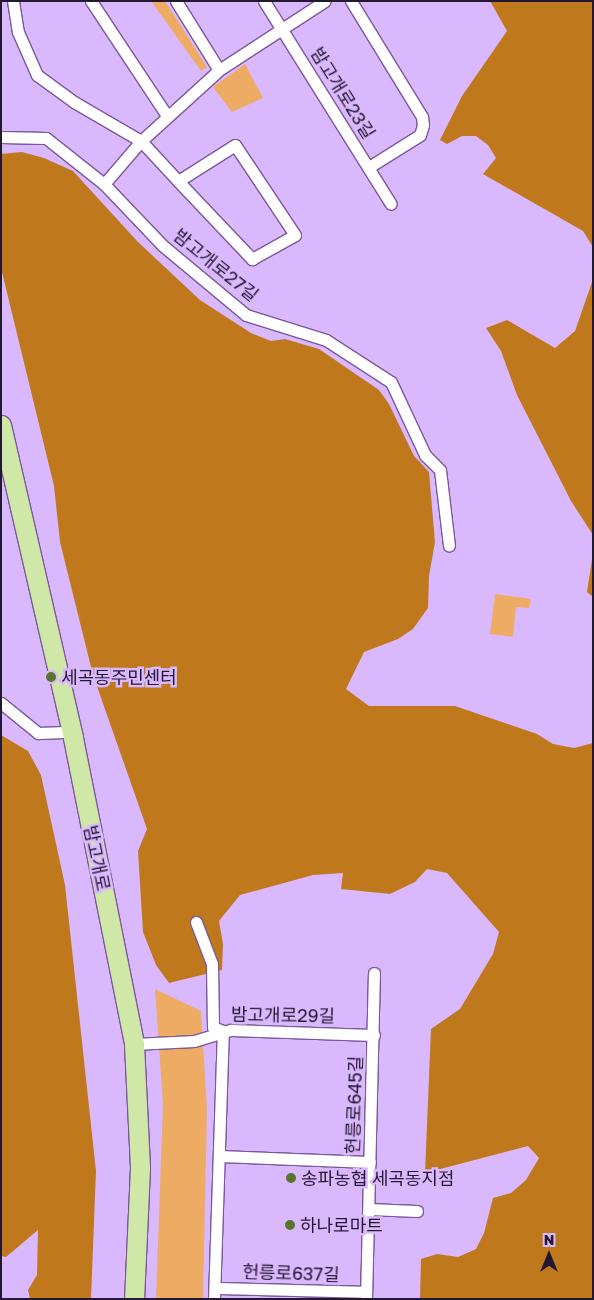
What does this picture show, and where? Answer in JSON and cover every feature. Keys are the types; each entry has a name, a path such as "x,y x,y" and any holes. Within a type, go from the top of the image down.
{"main road":[{"name":"밤고개로","path":"1,424 71,732 134,1044 140,1168 134,1299"}],"street":[{"path":"91,1 167,116"},
{"path":"176,1 219,70"},
{"name":"밤고개로23길","path":"264,1 391,204"},
{"path":"104,184 167,116 219,70 325,1"},
{"path":"351,1 422,117 420,135 369,167"},
{"name":"밤고개로27길","path":"15,2 18,32 37,75 74,102 142,141 178,181 252,259 295,235 235,145 178,181"},
{"name":"밤고개로27길","path":"1,137 46,138 104,184 162,245 246,315 326,340 391,382 425,455 440,470 449,545"},
{"path":"1,703 38,733 71,732"},
{"path":"196,922 212,964 213,1027 223,1031"},
{"name":"헌릉로645길","path":"366,1296 374,1036 374,973"},
{"name":"밤고개로29길","path":"134,1044 194,1041 223,1031 296,1030 374,1036"},
{"name":"헌릉로637길","path":"223,1031 215,1293 366,1296"},
{"path":"219,1156 370,1162"},
{"path":"369,1209 417,1211"}],"shaded area":[{"path":"151,1 165,1 207,67 201,71"},
{"path":"490,1 593,1 593,247 583,231 483,174 496,158 488,145 476,136 462,136 447,144 440,140 462,96 507,31"},
{"path":"245,64 263,98 232,112 213,87"},
{"path":"22,152 44,158 73,171 138,242 200,300 251,333 271,341 285,339 319,349 379,390 389,404 414,456 429,472 435,542 429,576 428,608 413,629 398,639 364,652 346,689 369,706 455,706 537,734 553,744 574,748 593,743 593,1299 420,1299 421,1259 437,1254 458,1257 476,1249 484,1233 493,1198 511,1193 526,1180 539,1158 528,1146 425,1173 431,1029 460,1009 493,954 499,932 447,873 427,869 415,882 390,894 341,889 343,873 313,875 240,895 219,921 223,944 222,970 169,983 156,965 143,932 138,851 147,829 93,675 60,542 54,486 1,268 1,154"},
{"path":"593,279 593,535 571,501 517,395 501,351 486,328 507,320 555,348 575,331"},
{"path":"593,553 593,597 587,592"},
{"path":"495,594 531,599 529,608 516,607 513,637 490,634"},
{"path":"1,735 28,751 41,775 65,885 96,1171 91,1299 30,1299 28,1290 37,1275 38,1230 6,1257 1,1256"},
{"path":"155,989 201,1011 207,1109 203,1299 156,1299 163,1104"}],"place":[{"name":"세곡동주민센터","path":"51,677"},
{"name":"송파농협 세곡동지점","path":"291,1178"},
{"name":"하나로마트","path":"290,1225"}]}
